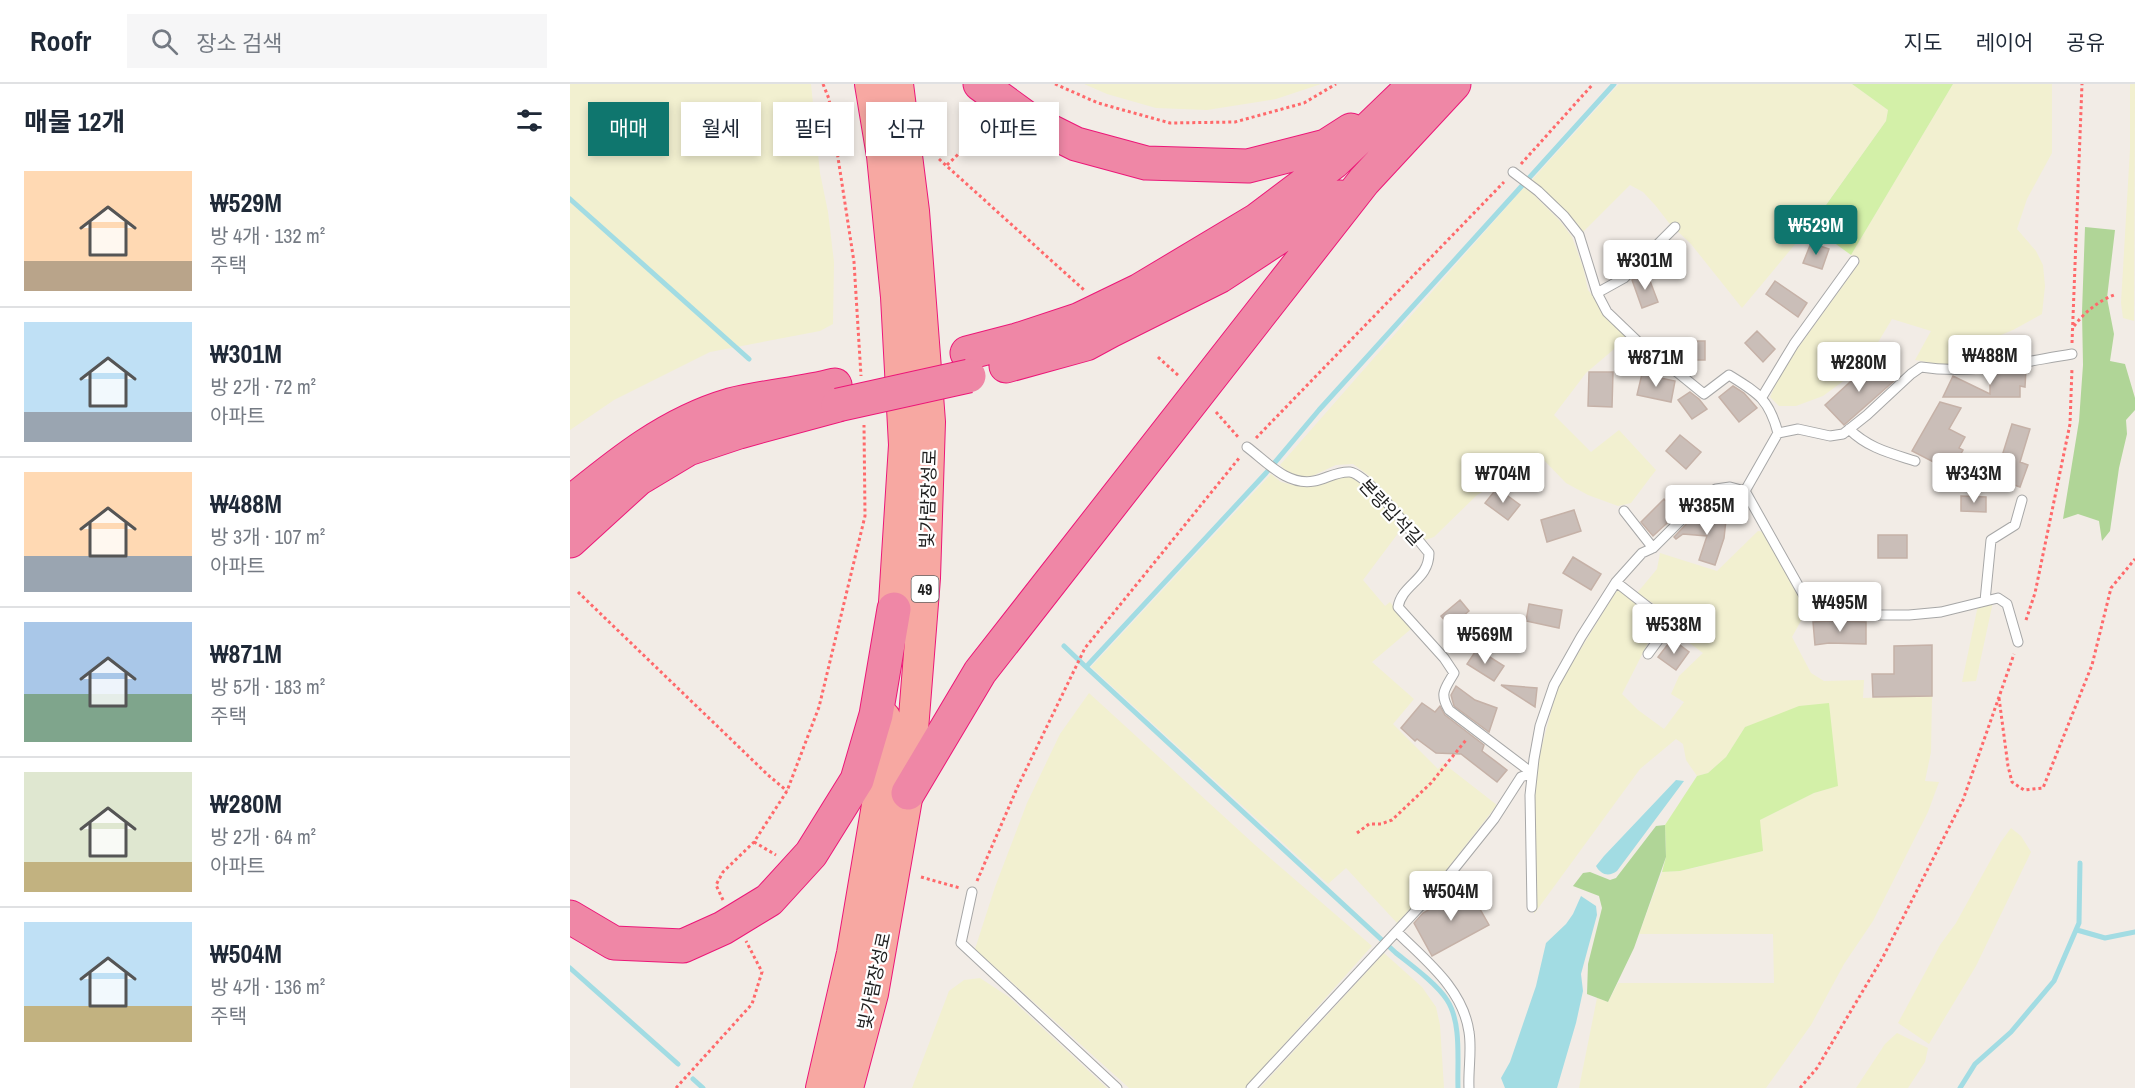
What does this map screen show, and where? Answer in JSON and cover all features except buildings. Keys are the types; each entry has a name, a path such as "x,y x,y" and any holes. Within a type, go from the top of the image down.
{"highway":[{"name":"빛가람장성로","path":"821,1088 852,953 877,806 894,609 904,445 896,297 882,156 870,84"},
{"name":"빛가람장성로","path":"848,1088 873,994 908,793 926,578 930,422 914,211 898,84"},
{"path":"980,84 1032,122 1076,144 1146,163 1248,166 1326,146 1408,90"},
{"path":"908,793 980,672 1364,181 1455,84"},
{"path":"968,364 1017,340 1078,320 1140,290 1257,220 1334,162 1408,90"},
{"path":"570,541 638,479 688,449 850,396 968,364 1086,344 1220,276 1364,181"},
{"path":"570,503 610,470 669,429 730,405 850,396"},
{"path":"570,917 614,943 684,946 723,928 769,900 811,854 857,780 876,715 894,609"}],"lane":[{"path":"1517,174 1564,216 1579,235 1598,293 1607,312 1657,360 1677,372 1704,394 1729,375 1762,397 1772,412 1778,433 1745,491"},
{"path":"1598,293 1624,278 1675,227"},
{"path":"1762,397 1794,344 1854,261"},
{"path":"1778,433 1798,429 1830,436 1843,434 1921,367 1946,371 1979,369 2072,354"},
{"path":"1849,429 1860,440 1875,449 1915,461"},
{"name":"본량입석길","path":"1247,447 1292,480 1314,482 1335,474 1351,472 1368,482 1429,554 1429,564 1400,598 1398,607 1444,658 1454,674 1444,689 1443,699 1449,710 1532,773"},
{"path":"1532,907 1530,795 1532,773 1540,726 1554,685 1616,582 1642,553 1653,548 1705,496 1716,489 1730,488 1745,491 1812,610 1822,614 1909,615 1941,612 1998,598 2007,604 2018,642"},
{"path":"1985,601 1991,540 2015,525 2022,500"},
{"path":"1624,511 1653,548"},
{"path":"1616,582 1662,618 1667,628 1648,654"},
{"path":"1251,1088 1450,874 1494,819 1521,777 1532,773"},
{"path":"972,892 961,943 1117,1088"},
{"path":"1394,935 1450,986 1463,1008 1470,1033 1469,1088"}],"path":[{"path":"724,901 716,885 723,872 754,842 787,791 819,708 865,516 850,396 854,262 829,99 824,84"},
{"path":"1054,84 1098,103 1170,123 1235,122 1304,103 1336,84"},
{"path":"921,877 972,892 1018,786 1085,648 1247,447 1517,174 1593,84"},
{"path":"946,165 959,153"},
{"path":"939,159 1086,291"},
{"path":"2073,328 2082,315 2114,295"},
{"path":"1158,357 1180,377"},
{"path":"1216,412 1247,447"},
{"path":"1999,696 2012,782 2024,790 2043,788 2092,665 2111,588 2135,559"},
{"path":"578,592 787,791"},
{"path":"1357,833 1369,824 1381,824 1392,820 1431,783 1475,729"},
{"path":"754,842 778,856"},
{"path":"676,1088 752,1004 762,972 744,937"}],"shaded area":[{"path":"570,84 811,84 813,102 773,102 773,156 818,156 834,262 833,324 820,331 710,352 614,400 570,430"},
{"path":"1084,84 1321,84 1276,99 1207,110 1156,108 1107,94"},
{"path":"1619,84 1852,84 1888,110 1886,121 1812,224 1742,308 1691,244 1669,223 1643,192 1630,185 1583,232 1569,214 1532,180"},
{"path":"1953,84 2052,84 2052,153 2027,199 2017,229 2036,251 2043,265 2045,286 2042,314 2013,330 1984,342 1975,354 1963,363 1944,365 1915,360 1931,331 1892,319 1874,349 1857,371 1823,396 1796,406 1779,406 1770,397 1782,370 1860,262 1851,255"},
{"path":"2130,84 2135,84 2134,321 2123,318 2121,303 2130,149"},
{"path":"1525,186 1560,221 1572,237 1583,267 1588,290 1626,337 1586,373 1554,415 1591,452 1619,430 1656,470 1631,503 1618,506 1588,495 1566,483 1539,455 1527,469 1477,495 1434,537 1425,540 1368,475 1353,464 1336,465 1310,477 1291,475 1280,465"},
{"path":"1271,474 1281,482 1293,485 1315,485 1350,476 1372,493 1402,528 1363,580 1385,606 1390,602 1411,629 1372,662 1414,699 1393,724 1438,769 1443,763 1497,805 1444,873 1397,923 1346,868 1328,884 1091,667"},
{"path":"1758,531 1764,532 1804,604 1798,615 1802,619 1792,637 1811,673 1824,681 1864,680 1863,698 1932,696 1931,752 1925,781 1939,782 1928,812 1873,921 1844,964 1811,1025 1766,1088 1579,1088 1597,998 1608,1002 1618,983 1774,983 1773,934 1639,934 1662,872 1699,867 1760,820 1814,793 1837,786 1760,722 1745,727 1726,757 1708,773 1697,776 1686,760 1683,744 1676,739 1640,769 1534,914 1535,795 1538,760 1558,686 1619,590 1659,621 1622,694 1638,710 1664,729 1684,702 1671,694 1679,676 1703,653 1672,630 1679,620 1637,593 1657,569 1660,553 1717,571"},
{"path":"1993,602 1976,681 1962,682 1978,605"},
{"path":"1089,693 1255,845 1372,946 1245,1088 1129,1088 975,949 995,887 1027,803 1060,734"},
{"path":"2011,828 2021,836 2031,852 1976,966 1929,1044 1898,1023 1940,945 1956,923 2000,843"},
{"path":"1384,953 1422,987 1436,1007 1440,1025 1444,1088 1260,1088"},
{"path":"980,978 1009,997 1107,1088 912,1088 949,991 964,980"},
{"path":"1897,1033 1928,1048 1925,1062 1908,1088 1856,1088 1885,1044"}],"green space":[{"path":"1852,84 1953,84 1851,255 1811,226 1886,121 1888,110"},
{"path":"2085,227 2115,230 2107,298 2114,334 2110,361 2125,364 2135,398 2135,410 2126,420 2127,434 2119,468 2110,531 2102,541 2099,521 2078,514 2063,519 2079,421 2083,365"},
{"path":"1829,703 1838,786 1814,793 1760,820 1763,851 1680,871 1662,872 1666,857 1665,825 1697,776 1708,773 1726,757 1745,727 1799,706"},
{"path":"1665,825 1666,857 1634,948 1608,1002 1587,994 1588,964 1602,908 1599,896 1573,886 1583,873 1590,872 1610,880 1616,878 1656,826"}],"water":[{"path":"1676,780 1684,781 1617,871 1608,874 1600,871 1596,866 1604,856"},
{"path":"1581,896 1596,906 1597,915 1581,974 1583,991 1576,1023 1557,1088 1505,1088 1501,1078 1510,1062 1536,986 1546,943 1566,924"}],"waterway":[{"path":"1458,1088 1457,1031 1452,1009 1443,994 1086,667 1266,473 1319,410 1614,84"},
{"path":"570,199 749,359"},
{"path":"1064,646 1086,667"},
{"path":"1960,1088 1975,1064 2011,1032 2054,981 2079,923 2080,863"},
{"path":"2077,930 2105,938 2135,932"},
{"path":"570,968 678,1064"},
{"path":"693,1079 703,1088"}]}
